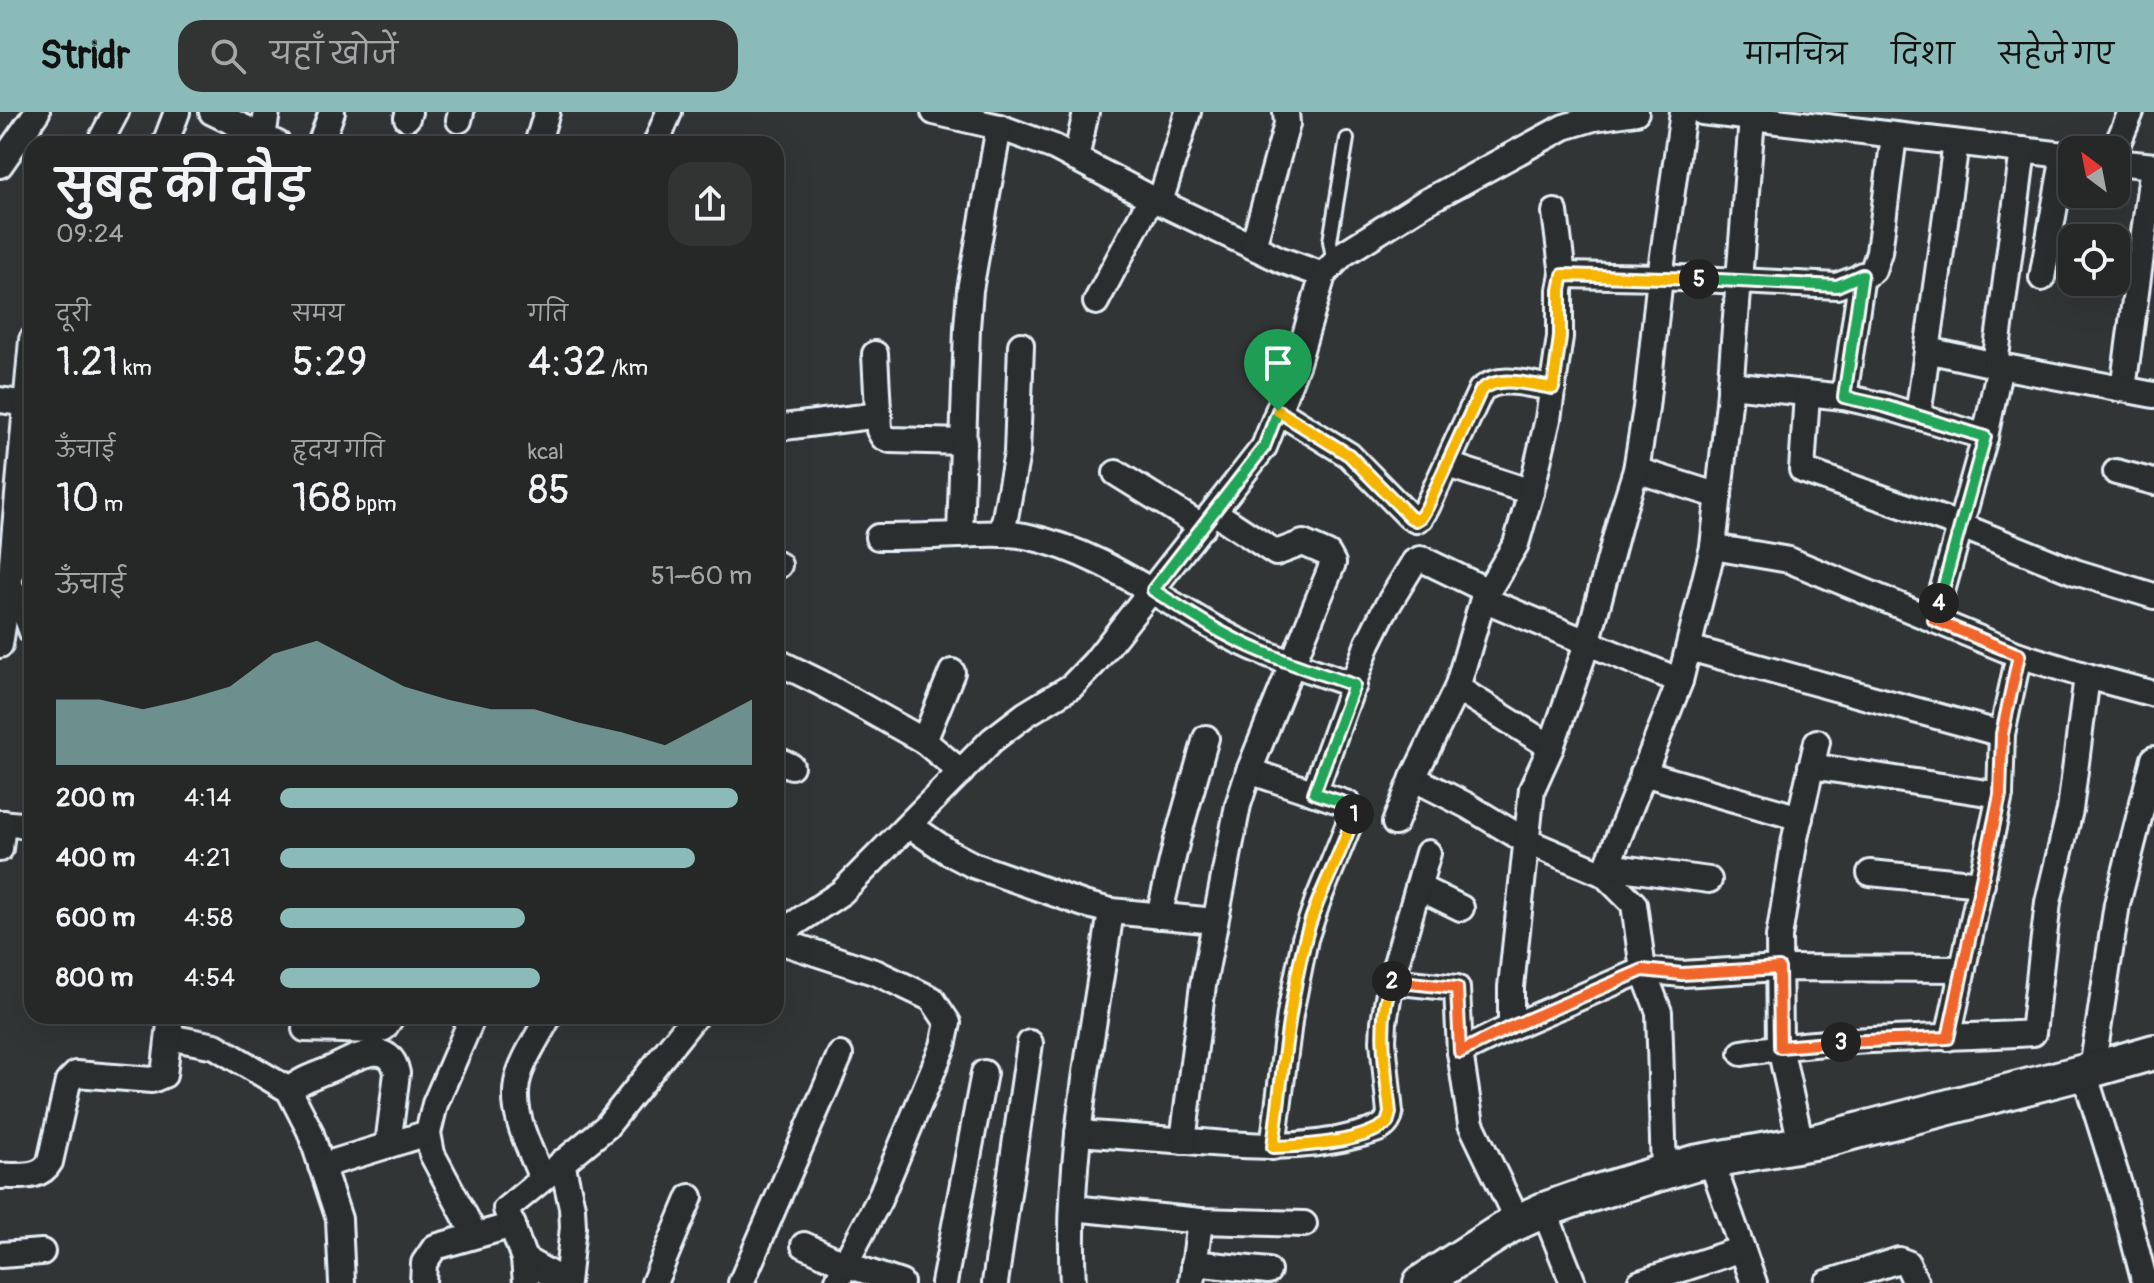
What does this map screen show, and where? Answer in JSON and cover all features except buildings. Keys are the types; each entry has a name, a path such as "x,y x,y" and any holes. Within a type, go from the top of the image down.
{"street":[{"path":"0,165 37,112"},
{"path":"103,136 116,112"},
{"path":"168,136 177,112"},
{"path":"212,112 257,136"},
{"path":"267,112 268,136"},
{"path":"324,136 332,112"},
{"path":"540,136 547,112"},
{"path":"659,136 669,112"},
{"path":"934,112 988,121 1054,147 1281,260 1329,269"},
{"path":"1076,159 1086,112"},
{"path":"1096,302 1156,200 1188,112"},
{"path":"1253,246 1287,124 1286,112"},
{"path":"784,932 842,892 992,740 1026,714 1072,686 1095,662 1264,447 1329,269 1343,254 1424,203 1564,127 1596,115 1636,112"},
{"path":"1511,1027 1511,987 1532,789 1551,747 1587,644 1636,470 1683,112"},
{"path":"1702,112 2058,155"},
{"path":"1834,129 1855,112"},
{"path":"2121,136 2131,112"},
{"path":"1605,870 1680,681 1713,547 1740,281 1752,119"},
{"path":"960,535 967,328 988,121"},
{"path":"1563,275 1837,286 1873,270 1879,252 1894,136"},
{"path":"1918,416 1956,143"},
{"path":"1934,620 1985,437 1998,365 2023,150"},
{"path":"2123,389 2154,166 2130,163"},
{"path":"2042,278 2058,203"},
{"path":"1395,823 1413,778 1457,688 1486,595 1516,544 1531,492 1548,419 1560,337 1563,275 1555,212"},
{"path":"1844,397 1862,275"},
{"path":"1002,534 1017,453 1021,345"},
{"path":"1927,350 2154,395"},
{"path":"875,354 879,430 885,439 964,442"},
{"path":"1278,411 1349,455 1413,519 1421,517 1481,390 1487,385 1506,381 1553,388"},
{"path":"1730,385 1844,397 1985,437"},
{"path":"1807,394 1802,470 1959,525 2075,572 2154,596"},
{"path":"0,400 24,404"},
{"path":"784,427 879,415"},
{"path":"1,630 9,584 24,425"},
{"path":"1448,465 1531,492"},
{"path":"1636,470 1719,496"},
{"path":"2116,472 2154,482"},
{"path":"1116,473 1276,553 1303,543 1328,554 1333,560 1238,805 1203,985 1183,1141"},
{"path":"878,537 1002,534 1025,536 1066,548 1153,590 1221,632 1291,664 1354,685"},
{"path":"1713,547 1789,560 2019,655 2154,694"},
{"path":"1314,793 1368,643 1417,559 1587,644 1680,681"},
{"path":"9,584 24,611"},
{"path":"1689,648 2002,734"},
{"path":"1948,1038 2000,795 2002,734 2019,655"},
{"path":"784,665 924,741 961,772"},
{"path":"924,741 952,672"},
{"path":"1742,1053 1874,1040 2033,1033 2048,902 2070,810 2087,676"},
{"path":"1457,688 1551,747"},
{"path":"1159,916 1206,738"},
{"path":"1801,1144 1780,1047 1779,937 1817,742"},
{"path":"2145,1283 2088,1071 2117,904 2154,759"},
{"path":"1811,766 2000,795"},
{"path":"1249,771 1348,804 1354,816 1305,939 1290,1014 1273,1147"},
{"path":"1643,773 1800,818"},
{"path":"1413,778 1526,841 1605,870 1709,880"},
{"path":"0,849 2,823 24,825"},
{"path":"909,825 973,865 1084,904 1111,911 1215,921"},
{"path":"1078,1133 1273,1147 1340,1140 1376,1130 1387,1123 1390,1113 1383,1031 1391,981 1428,853"},
{"path":"1605,870 1634,904 1643,970 1659,1012 1664,1172"},
{"path":"1870,873 1982,884"},
{"path":"1418,887 1461,908"},
{"path":"1073,1283 1073,1208 1078,1133 1111,911"},
{"path":"784,941 877,973 932,999 948,1023 943,1046 885,1186 841,1274"},
{"path":"1460,1052 1643,970 1682,974 1779,968 1963,969"},
{"path":"1391,981 1457,988 1460,1052 1471,1124 1573,1283"},
{"path":"305,1029 377,1031 387,1024"},
{"path":"470,1024 435,1104 428,1133 432,1154 475,1235"},
{"path":"542,1179 520,1122 516,1095 517,1081 545,1024"},
{"path":"562,1162 573,1227 567,1283 525,1271 506,1209 562,1162 606,1127 688,1024"},
{"path":"0,1176 36,1175 47,1168 71,1077 82,1073 158,1079 165,1072 170,1027 215,1046 289,1090 310,1131 339,1219 342,1283"},
{"path":"995,1283 1030,1043"},
{"path":"1421,1283 1471,1249 1531,1216 1581,1197 1711,1160 1801,1144 2154,1052"},
{"path":"289,1090 304,1079 358,1056 378,1053 389,1056 397,1073 388,1145"},
{"path":"741,1283 840,1055"},
{"path":"944,1283 984,1073"},
{"path":"321,1166 428,1133"},
{"path":"1711,1160 1754,1283"},
{"path":"654,1283 690,1197"},
{"path":"1073,1208 1200,1221 1304,1224"},
{"path":"1200,1221 1193,1273 1268,1271"},
{"path":"423,1283 424,1263 431,1251 444,1243 513,1225"},
{"path":"804,1245 841,1274 901,1283"},
{"path":"1640,1283 1742,1249"},
{"path":"0,1255 42,1252"},
{"path":"1827,1283 1899,1260 1907,1263 1916,1283"}],"lane":[{"path":"1329,269 1330,241 1347,139"}],"route":[{"path":"1563,275 1837,286 1862,275 1844,397 1985,437 1934,620 2019,655 2002,734 2000,795 1948,1038 1780,1047 1779,968 1682,974 1643,970 1460,1052 1457,988 1391,981 1383,1041 1390,1119 1376,1130 1340,1140 1273,1147 1290,1014 1305,939 1354,816 1352,806 1314,793 1354,685 1291,664 1241,642 1153,590 1264,447 1278,411 1349,455 1416,520 1427,507 1448,465 1481,390 1487,385 1506,381 1553,388 1560,337 1563,275"}]}
